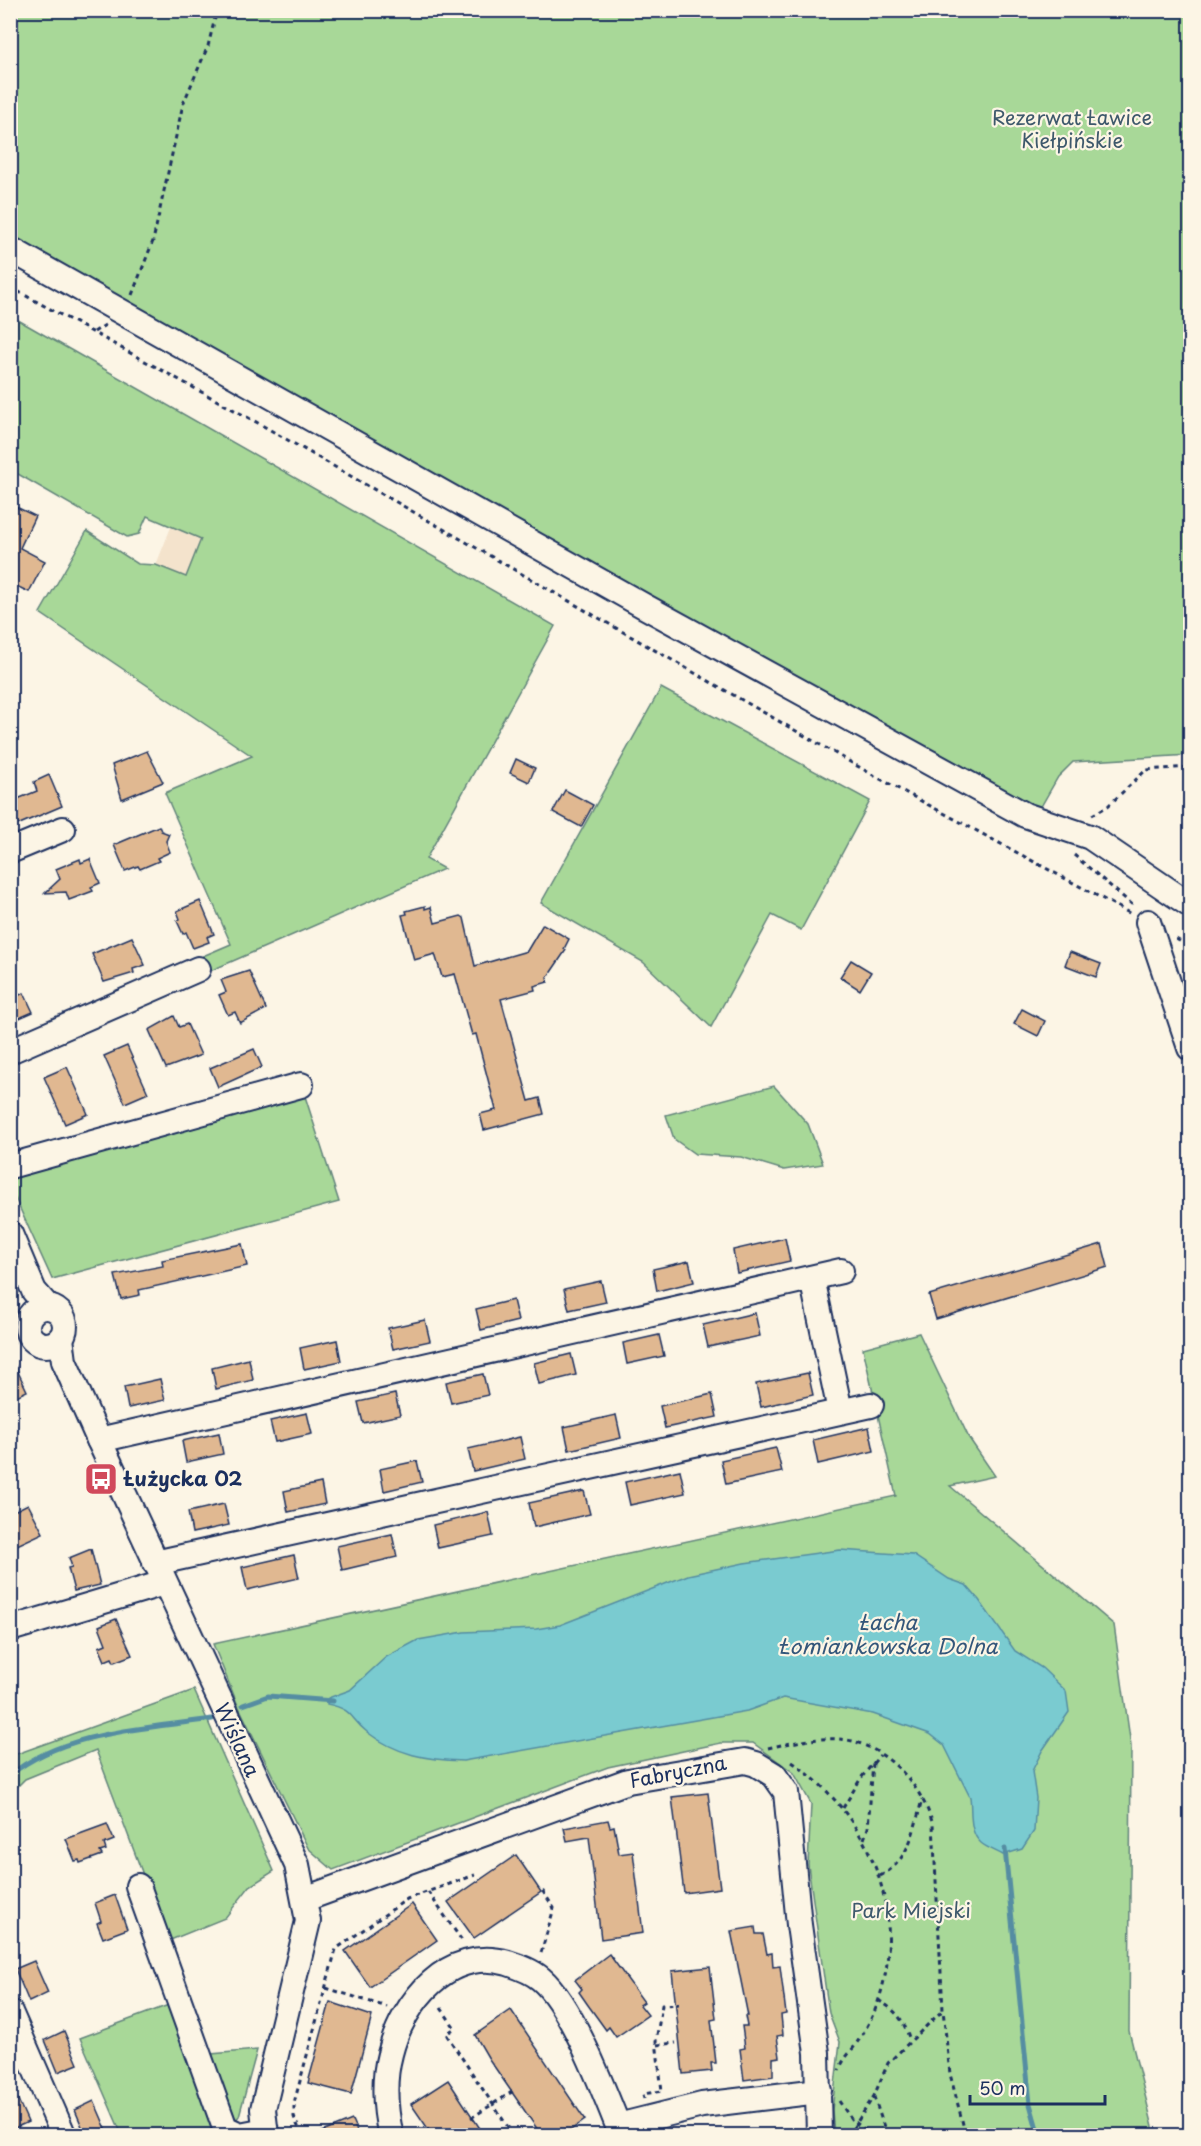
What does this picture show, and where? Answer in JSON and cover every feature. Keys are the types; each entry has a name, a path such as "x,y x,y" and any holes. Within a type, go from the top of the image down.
{"street":[{"path":"10,249 634,601 1025,815 1090,837 1191,905"},
{"path":"10,851 63,829"},
{"path":"1148,922 1191,1048"},
{"path":"10,1051 195,977 10,1067"},
{"path":"10,1166 301,1084"},
{"name":"Wiślana","path":"10,1234 37,1328 99,1440 297,1865 308,1921 263,2109 266,2133"},
{"path":"99,1440 841,1272"},
{"path":"812,1278 840,1411"},
{"path":"10,1629 160,1573 871,1405"},
{"name":"Fabryczna","path":"304,1899 611,1786 731,1761 756,1764 774,1775 786,1792 828,2092 819,2136"},
{"path":"138,1886 225,2128 240,2135 266,2133"},
{"path":"391,2136 387,2117 386,2085 390,2054 404,2018 422,1993 441,1973 469,1960 496,1960 520,1967 540,1978 557,1995 594,2070 620,2131 702,2105 828,2092"},
{"path":"10,2012 64,2136"}],"path":[{"path":"126,313 153,241 183,104 208,46 217,10"},
{"path":"10,287 268,429 873,775 1148,922"},
{"path":"1086,818 1108,806 1146,770 1191,767"},
{"path":"1073,854 1129,900 1148,922"},
{"path":"768,1747 824,1739 857,1742 880,1755 910,1780 922,1798 933,1825 943,2010 950,2074 966,2136"},
{"path":"765,1752 768,1747"},
{"path":"768,1747 776,1752"},
{"path":"843,1808 880,1755"},
{"path":"785,1757 817,1782 843,1808 864,1839 880,1876 887,1913 887,1961 878,2000 865,2029 840,2068 838,2077"},
{"path":"864,1839 868,1828 873,1763"},
{"path":"880,1876 889,1872 911,1841 922,1798"},
{"path":"302,2136 294,2117 294,2103 336,1949 407,1899 475,1875"},
{"path":"538,1964 554,1908 542,1890"},
{"path":"428,1892 465,1946"},
{"path":"326,1988 396,2009"},
{"path":"878,2000 895,2009 903,2019 910,2041"},
{"path":"644,2107 643,2094 662,2091 657,2045 662,2005 679,2004"},
{"path":"441,2008 455,2028 446,2034 514,2136"},
{"path":"848,2136 874,2096 888,2063 943,2010"},
{"path":"657,2045 675,2043"},
{"path":"471,2118 515,2090"},
{"path":"828,2092 857,2125 873,2136"},
{"path":"874,2096 887,2136"}],"shaded area":[{"path":"171,527 201,539 186,577 156,565"}],"green space":[{"name":"Rezerwat Ławice Kiełpińskie","path":"10,11 1190,11 1190,755 1073,762 1058,777 1039,810 11,245"},
{"path":"11,316 555,626 426,859 444,869 210,971 203,956 231,944 165,793 252,756 40,613 87,531 138,564 156,565 186,577 201,539 147,516 139,534 127,537 11,470"},
{"path":"661,688 870,801 801,930 772,915 711,1027 643,962 541,903"},
{"path":"774,1086 808,1124 823,1164 784,1170 741,1157 695,1154 674,1139 666,1115"},
{"path":"303,1090 339,1202 52,1279 11,1189 10,1172"},
{"name":"Park Miejski","path":"919,1333 969,1438 995,1476 950,1486 1114,1625 1131,1746 1129,2031 1155,2135 834,2135 832,2110 840,2042 829,2013 808,1865 811,1804 794,1773 753,1743 721,1743 608,1767 333,1870 308,1848 237,1703 213,1644 896,1496 863,1348"},
{"path":"194,1690 274,1871 250,1886 225,1918 168,1941 96,1750 25,1779 11,1793 11,1756"},
{"path":"174,2003 223,2135 122,2135 80,2038"},
{"path":"257,2050 239,2116 236,2120 211,2054"}],"water":[{"name":"Łacha Łomiankowska Dolna","path":"840,1550 913,1555 949,1579 966,1585 1015,1651 1042,1668 1066,1691 1069,1712 1042,1751 1032,1771 1036,1798 1034,1831 1022,1849 1003,1855 983,1845 977,1838 972,1827 970,1797 944,1745 930,1734 873,1714 783,1698 747,1711 463,1761 437,1759 401,1751 378,1740 347,1712 327,1704 328,1698 350,1690 386,1657 418,1640 464,1632 536,1629 560,1625 688,1575 744,1563"}],"building":[{"path":"10,504 35,516 20,548 45,561 29,592 10,583"},
{"path":"147,751 163,782 122,799 112,765"},
{"path":"516,759 535,768 529,782 510,773"},
{"path":"49,775 62,806 10,828 10,802 37,791 34,782"},
{"path":"565,790 593,805 581,827 553,812"},
{"path":"159,826 161,831 169,834 166,841 170,852 157,858 159,861 140,869 138,866 125,871 114,845"},
{"path":"80,859 81,863 90,859 100,883 91,887 93,891 69,900 66,892 45,893 60,879 56,869"},
{"path":"200,901 214,934 207,937 209,942 193,948 186,932 183,934 177,921 180,919 177,911"},
{"path":"425,906 425,909 431,907 435,923 461,916 464,918 475,966 527,951 543,924 569,939 564,949 566,950 547,978 548,982 534,986 535,990 501,999 529,1101 540,1098 544,1114 484,1130 480,1114 496,1110 476,1034 472,1035 455,974 442,977 435,954 414,960 402,915 407,914 406,911"},
{"path":"132,937 145,965 133,969 134,973 104,982 92,954"},
{"path":"1070,952 1101,964 1096,977 1065,965"},
{"path":"851,960 871,972 860,990 840,977"},
{"path":"249,971 266,1009 240,1023 235,1012 228,1015 219,995 226,992 221,980"},
{"path":"24,993 33,1012 10,1022 10,999"},
{"path":"1022,1009 1045,1021 1038,1036 1014,1024"},
{"path":"174,1016 179,1027 187,1024 201,1055 166,1068 149,1030"},
{"path":"127,1046 148,1093 125,1103 104,1056"},
{"path":"254,1049 262,1067 218,1087 210,1068"},
{"path":"67,1067 88,1114 65,1124 44,1077"},
{"path":"785,1238 790,1261 737,1273 733,1250"},
{"path":"242,1244 247,1266 139,1290 140,1295 121,1299 115,1275 163,1266 162,1260"},
{"path":"1102,1244 1108,1267 936,1319 929,1295"},
{"path":"689,1261 694,1282 657,1291 653,1269"},
{"path":"601,1281 606,1302 569,1310 564,1289"},
{"path":"513,1300 518,1321 481,1330 476,1309"},
{"path":"755,1313 760,1336 708,1347 703,1325"},
{"path":"425,1320 430,1341 393,1349 388,1328"},
{"path":"659,1335 664,1356 627,1364 623,1343"},
{"path":"337,1340 341,1361 304,1369 300,1348"},
{"path":"571,1354 576,1375 539,1384 534,1363"},
{"path":"10,1355 27,1391 10,1399"},
{"path":"249,1359 253,1380 216,1389 212,1368"},
{"path":"808,1373 813,1395 761,1407 756,1384"},
{"path":"483,1374 488,1395 451,1403 446,1382"},
{"path":"160,1379 165,1400 128,1408 124,1387"},
{"path":"395,1394 400,1415 363,1423 358,1402"},
{"path":"712,1394 717,1417 665,1428 660,1406"},
{"path":"307,1413 312,1434 275,1442 270,1421"},
{"path":"616,1415 621,1438 569,1450 564,1427"},
{"path":"869,1427 874,1451 818,1464 813,1440"},
{"path":"219,1433 223,1454 186,1462 182,1441"},
{"path":"520,1437 525,1459 473,1471 468,1449"},
{"path":"776,1448 782,1472 726,1484 721,1460"},
{"path":"417,1461 422,1482 384,1491 380,1469"},
{"path":"680,1470 685,1493 630,1505 625,1482"},
{"path":"321,1483 325,1504 288,1512 284,1491"},
{"path":"584,1491 590,1514 534,1527 529,1503"},
{"path":"28,1504 43,1533 15,1546 10,1536 10,1513"},
{"path":"224,1504 229,1525 192,1533 188,1512"},
{"path":"488,1512 493,1536 438,1548 433,1525"},
{"path":"392,1534 397,1557 342,1570 337,1546"},
{"path":"91,1549 100,1585 74,1591 68,1568 72,1567 69,1558"},
{"path":"294,1555 299,1578 247,1590 242,1567"},
{"path":"116,1619 132,1655 114,1662 112,1658 105,1661 99,1647 106,1644 99,1626"},
{"path":"708,1793 720,1888 684,1893 672,1797"},
{"path":"608,1820 610,1827 614,1826 619,1854 633,1852 643,1933 601,1939 589,1837 567,1841 564,1828"},
{"path":"107,1824 114,1840 104,1844 106,1850 100,1852 102,1855 80,1863 79,1860 75,1861 66,1839"},
{"path":"516,1855 541,1892 474,1938 448,1902"},
{"path":"115,1895 127,1929 103,1938 97,1923 101,1921 95,1903"},
{"path":"412,1904 437,1940 370,1987 345,1951"},
{"path":"755,1927 756,1934 763,1934 767,1954 772,1953 773,1967 780,1966 786,2014 781,2015 783,2035 777,2036 780,2057 773,2058 773,2076 744,2080 740,2049 745,2048 742,2026 747,2026 745,2016 748,2016 731,1931"},
{"path":"609,1954 644,2002 640,2005 648,2015 616,2037 609,2027 606,2030 588,2005 579,1992 582,1989 575,1980"},
{"path":"34,1961 48,1993 29,2002 15,1969"},
{"path":"710,1967 716,2019 711,2020 716,2063 711,2063 712,2071 683,2074 672,1971"},
{"path":"330,2002 372,2016 351,2094 308,2083"},
{"path":"511,2010 585,2120 562,2136 542,2136 475,2035"},
{"path":"64,2031 78,2064 58,2072 45,2040"},
{"path":"448,2080 485,2136 433,2136 411,2104"},
{"path":"10,2082 28,2122 10,2130"},
{"path":"94,2101 109,2136 86,2136 75,2110"},
{"path":"352,2120 359,2136 315,2136 315,2135"}],"waterway":[{"path":"243,1705 268,1696 333,1701"},
{"path":"10,1775 32,1760 80,1741 106,1734 212,1719"},
{"path":"1005,1849 1030,2104 1039,2136"}],"place":[{"name":"Łużycka 02","path":"101,1479"}]}
